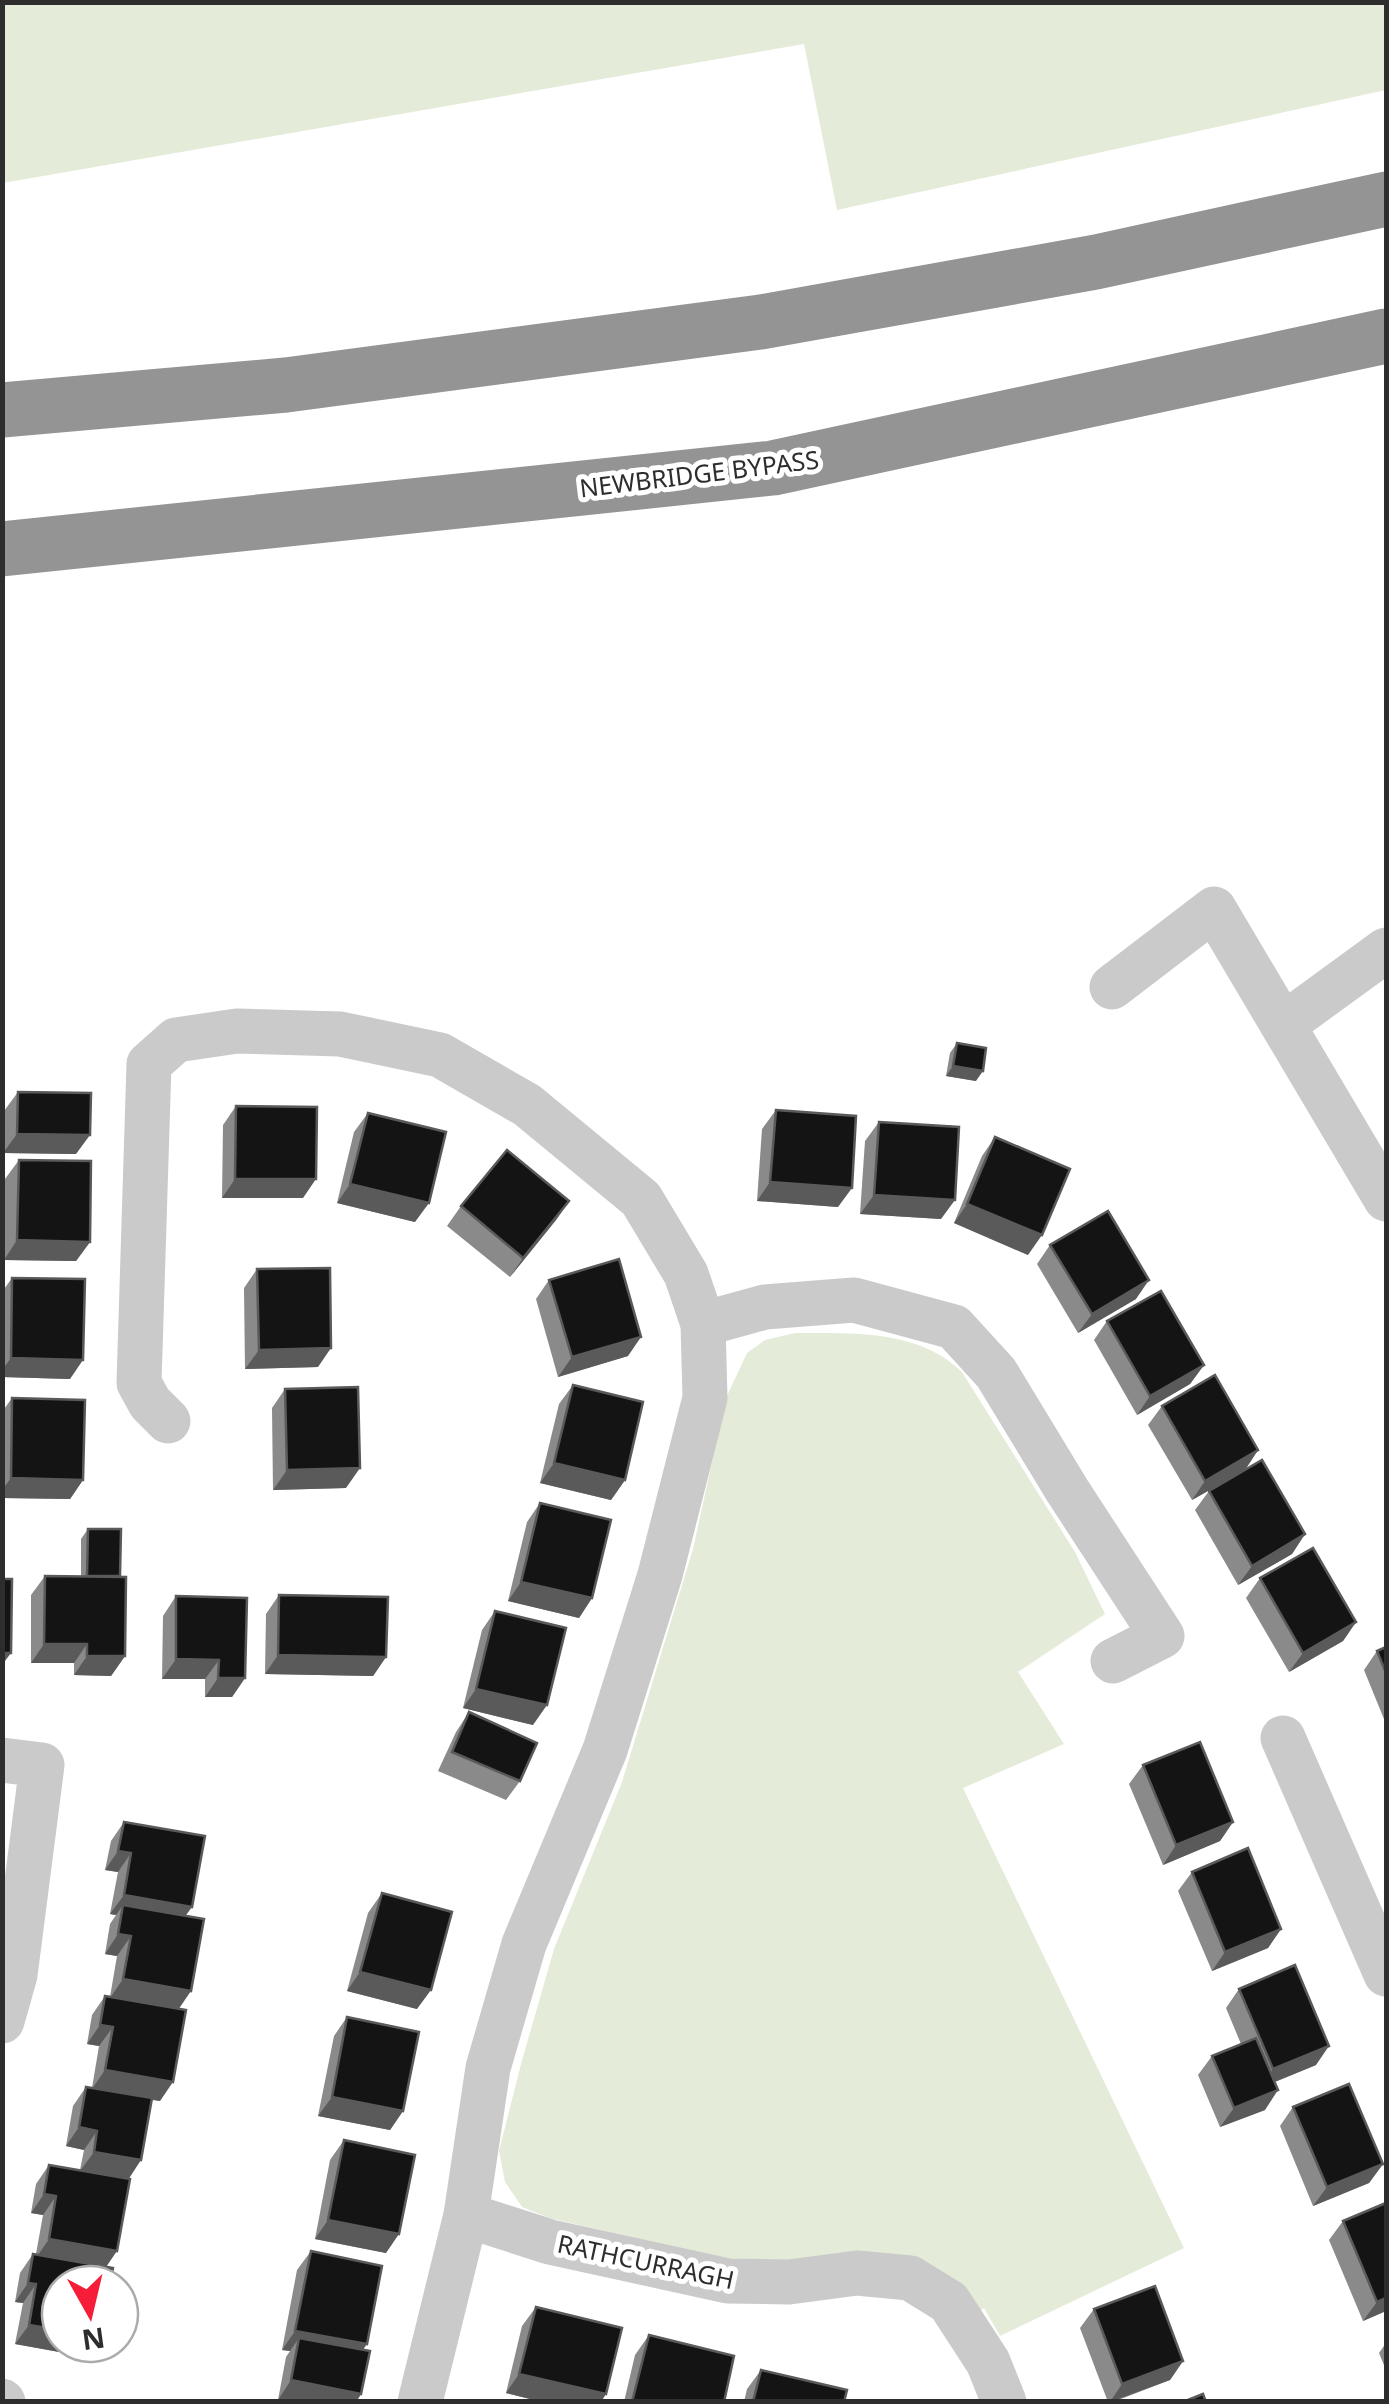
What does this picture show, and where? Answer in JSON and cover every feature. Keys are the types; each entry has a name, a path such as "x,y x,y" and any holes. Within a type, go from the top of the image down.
{"highway":[{"path":"2,410 286,385 761,322 1096,262 1386,199"},
{"name":"NEWBRIDGE BYPASS","path":"2,549 773,468 1386,336"}],"street":[{"path":"1112,987 1214,909 1386,1199"},
{"path":"1283,1026 1386,950"},
{"path":"168,1421 139,1383 148,1064 176,1040 236,1031 340,1034 440,1055 527,1105 641,1198 686,1274 703,1324 705,1398 660,1575 605,1750 524,1944 488,2068 466,2215 420,2402"},
{"path":"703,1324 764,1307 854,1300 954,1327 996,1373 1162,1636 1112,1661"},
{"path":"1283,1738 1386,1974"},
{"path":"2,2021 15,1975 41,1764"},
{"name":"RATHCURRAGH","path":"466,2215 550,2242 728,2281 789,2282 857,2273 910,2278 949,2302 988,2362 1004,2402"}],"green space":[{"path":"3,2 1386,3 1386,90 837,210 804,44 3,183"},
{"path":"795,1333 861,1334 905,1341 945,1358 962,1372 1075,1552 1105,1614 1018,1672 1064,1744 963,1788 1184,2248 1000,2336 984,2308 970,2318 936,2271 748,2264 549,2218 522,2207 505,2182 499,2151 521,2064 554,1949 622,1782 693,1549 726,1398 747,1353 765,1340"}],"building":[{"path":"957,1043 986,1048 983,1071 953,1066"},
{"path":"18,1092 91,1093 90,1135 17,1134"},
{"path":"236,1106 317,1107 316,1179 235,1179"},
{"path":"776,1110 856,1116 852,1188 770,1182"},
{"path":"368,1113 446,1132 429,1203 350,1184"},
{"path":"879,1122 959,1127 955,1200 874,1195"},
{"path":"995,1137 1070,1169 1042,1235 967,1204"},
{"path":"507,1150 569,1201 523,1258 461,1206"},
{"path":"19,1160 91,1161 90,1242 17,1240"},
{"path":"1108,1211 1149,1280 1092,1314 1050,1245"},
{"path":"619,1259 641,1337 572,1357 549,1280"},
{"path":"330,1268 331,1348 259,1350 257,1269"},
{"path":"12,1278 85,1279 83,1360 11,1358"},
{"path":"1161,1291 1204,1365 1150,1396 1107,1321"},
{"path":"1215,1375 1258,1450 1205,1481 1162,1406"},
{"path":"573,1385 643,1402 625,1480 554,1463"},
{"path":"358,1387 360,1468 287,1470 285,1389"},
{"path":"12,1398 85,1400 83,1480 11,1478"},
{"path":"1262,1460 1305,1534 1252,1566 1209,1491"},
{"path":"540,1503 611,1520 592,1598 521,1582"},
{"path":"88,1529 121,1529 120,1576 87,1576"},
{"path":"1313,1548 1356,1622 1303,1653 1260,1578"},
{"path":"45,1576 126,1577 125,1656 87,1656 87,1644 44,1644"},
{"path":"2,1579 12,1579 11,1653 2,1653"},
{"path":"279,1595 388,1597 386,1657 278,1655"},
{"path":"176,1596 247,1598 245,1678 218,1678 219,1660 176,1659"},
{"path":"495,1611 566,1628 547,1705 476,1689"},
{"path":"1386,1647 1386,1673 1377,1651"},
{"path":"469,1712 537,1743 520,1781 452,1752"},
{"path":"1200,1742 1233,1822 1176,1845 1143,1765"},
{"path":"124,1822 205,1836 192,1907 124,1895 131,1853 118,1851"},
{"path":"1248,1848 1281,1929 1225,1952 1192,1872"},
{"path":"382,1893 452,1912 431,1990 360,1972"},
{"path":"123,1905 204,1919 191,1991 123,1979 131,1936 118,1934"},
{"path":"1295,1965 1329,2046 1273,2069 1239,1989"},
{"path":"105,1996 186,2010 173,2082 105,2070 113,2027 100,2025"},
{"path":"347,2017 419,2032 403,2111 332,2097"},
{"path":"1256,2038 1278,2090 1234,2108 1212,2056"},
{"path":"1349,2084 1383,2164 1327,2187 1293,2107"},
{"path":"86,2087 152,2098 141,2160 94,2152 97,2131 79,2127"},
{"path":"344,2140 415,2155 399,2234 328,2220"},
{"path":"49,2165 130,2179 117,2251 49,2239 56,2196 44,2194"},
{"path":"1386,2203 1386,2298 1377,2302 1343,2221"},
{"path":"311,2251 382,2266 367,2344 295,2331"},
{"path":"33,2254 90,2264 40,2264 40,2327 29,2325 36,2284 28,2283"},
{"path":"1155,2286 1183,2361 1122,2384 1094,2309"},
{"path":"536,2307 622,2328 606,2394 519,2374"},
{"path":"649,2335 734,2356 724,2402 632,2402"},
{"path":"299,2338 370,2351 361,2394 291,2380"},
{"path":"761,2370 847,2390 844,2402 753,2402"},
{"path":"1203,2394 1206,2402 1183,2402"}]}
